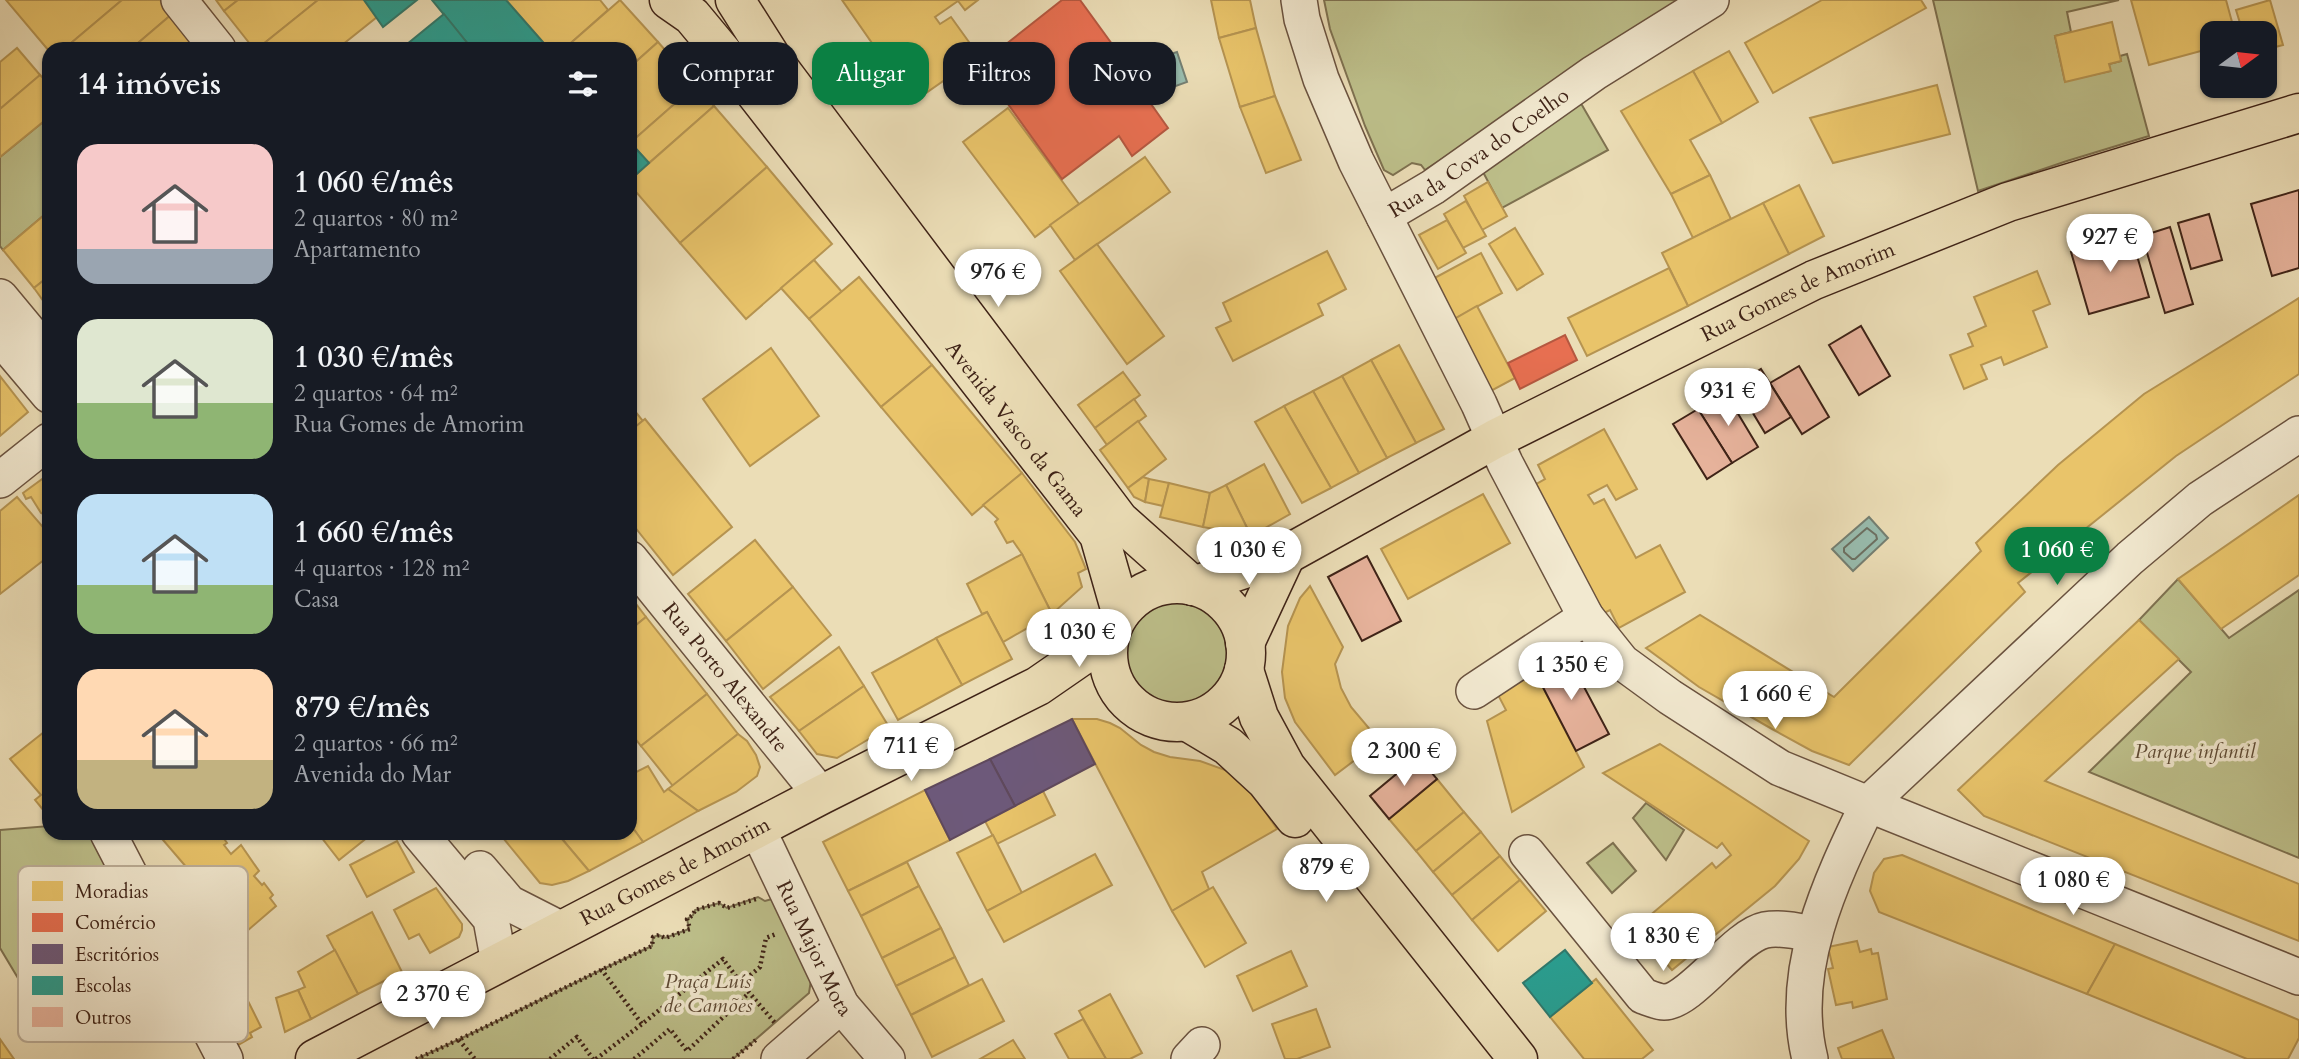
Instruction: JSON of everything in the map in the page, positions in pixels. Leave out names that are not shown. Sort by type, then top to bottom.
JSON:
[{"type":"main road","name":"Avenida Vasco da Gama","points":[[669,0],[692,16],[746,81],[1099,536],[1115,625]]},
{"type":"main road","name":"Avenida Vasco da Gama","points":[[735,0],[773,60],[1119,520],[1193,586]]},
{"type":"main road","name":"Rua Gomes de Amorim","points":[[1193,586],[1286,555],[1495,439],[1814,280],[2008,202],[2299,113]]},
{"type":"main road","points":[[1286,555],[1245,656],[1233,695],[1213,713],[1188,722],[1161,721],[1136,710],[1118,690],[1108,664],[1115,625],[1140,594],[1166,584],[1193,586],[1217,597],[1236,617],[1245,656],[1259,717],[1286,767],[1518,1059]]},
{"type":"main road","name":"Rua Gomes de Amorim","points":[[335,1055],[499,963],[821,795],[1038,686],[1115,625]]},
{"type":"main road","name":"Rua Gomes de Amorim","points":[[1038,686],[1118,690]]},
{"type":"main road","points":[[1188,722],[1228,746],[1266,781],[1487,1059]]},
{"type":"street","points":[[179,0],[212,42]]},
{"type":"street","points":[[1299,0],[1302,19],[1321,79],[1356,161],[1384,216]]},
{"type":"street","name":"Rua da Cova do Coelho","points":[[1711,0],[1594,73],[1433,187],[1384,216],[1495,439],[1504,463],[1586,617],[1622,662],[1670,697],[1780,768],[2299,977]]},
{"type":"street","points":[[0,297],[42,348]]},
{"type":"street","points":[[0,337],[42,387]]},
{"type":"street","points":[[1810,1059],[1804,1034],[1805,975],[1813,934],[1844,853],[1868,804],[2130,558],[2200,499],[2299,434]]},
{"type":"street","points":[[0,480],[42,447]]},
{"type":"street","name":"Rua Porto Alexandre","points":[[637,568],[821,795]]},
{"type":"street","points":[[1474,691],[1586,617]]},
{"type":"street","name":"Rua Major Mota","points":[[757,828],[841,1005],[887,1059]]},
{"type":"street","points":[[112,840],[125,866]]},
{"type":"street","points":[[425,840],[491,919],[499,963]]},
{"type":"street","points":[[456,840],[509,904],[562,930]]},
{"type":"street","points":[[1527,853],[1643,996],[1664,1002],[1679,998],[1747,939],[1763,930],[1792,930],[1813,934]]},
{"type":"street","points":[[779,1059],[841,1005]]},
{"type":"street","points":[[216,1042],[225,1059]]},
{"type":"path","points":[[416,1059],[652,946],[653,937],[659,935],[665,938],[690,929],[687,919],[694,915],[695,910],[719,903],[727,908],[758,897],[765,901]]},
{"type":"path","points":[[741,984],[760,967],[766,938],[786,929]]},
{"type":"path","points":[[550,1059],[577,1037],[594,1059],[723,959],[775,1023]]},
{"type":"path","points":[[601,969],[642,1024]]},
{"type":"path","points":[[634,1059],[670,1029],[687,1051],[749,993]]},
{"type":"path","points":[[733,1059],[784,1016]]},
{"type":"path","points":[[459,1040],[475,1059]]},
{"type":"green space","points":[[1324,0],[1685,0],[1425,170],[1421,165],[1412,163],[1393,175],[1384,170],[1365,126],[1330,29]]},
{"type":"green space","points":[[1933,0],[2119,0],[2067,12],[2071,32],[2055,36],[2065,81],[2110,71],[2109,64],[2121,61],[2120,56],[2127,54],[2149,136],[1978,191]]},
{"type":"green space","points":[[1579,100],[1608,150],[1502,208],[1483,172]]},
{"type":"green space","points":[[42,123],[42,217],[3,250],[0,246],[0,157]]},
{"type":"green space","name":"Parque infantil","points":[[2178,579],[2229,638],[2299,590],[2299,858],[2089,772],[2191,672],[2139,620]]},
{"type":"green space","points":[[1176,600],[1197,605],[1215,617],[1227,635],[1232,656],[1227,677],[1215,695],[1197,707],[1176,712],[1155,707],[1137,695],[1125,677],[1120,656],[1125,635],[1137,617],[1155,605]]},
{"type":"green space","points":[[1646,803],[1684,830],[1666,860],[1633,818]]},
{"type":"green space","points":[[42,827],[42,840],[93,840],[106,866],[18,866],[18,978],[0,948],[0,830]]},
{"type":"green space","points":[[1613,843],[1636,871],[1612,893],[1587,863]]},
{"type":"green space","name":"Praça Luís de Camões","points":[[758,897],[765,901],[772,899],[811,980],[809,993],[733,1059],[416,1059],[652,946],[653,937],[659,935],[665,938],[689,929],[687,919],[695,910],[719,903],[727,908]]},
{"type":"water","points":[[1176,52],[1187,82],[1176,86]]},
{"type":"water","points":[[1869,517],[1888,538],[1853,571],[1832,549]]},
{"type":"building: Moradias","points":[[6,0],[122,0],[72,42],[42,43]]},
{"type":"building: Moradias","points":[[122,0],[160,0],[172,14],[139,42],[72,42]]},
{"type":"building: Moradias","points":[[216,0],[238,0],[224,11]]},
{"type":"building: Moradias","points":[[238,0],[318,0],[266,42],[248,42],[224,11]]},
{"type":"building: Moradias","points":[[318,0],[364,0],[377,17],[346,42],[266,42]]},
{"type":"building: Moradias","points":[[506,0],[600,0],[608,10],[572,42],[543,42]]},
{"type":"building: Moradias","points":[[620,0],[658,42],[637,61],[637,42],[572,42]]},
{"type":"building: Moradias","points":[[842,0],[978,0],[965,10],[958,1],[935,17],[940,24],[951,17],[969,42],[943,42],[943,81],[929,91],[929,42],[871,42]]},
{"type":"building: Moradias","points":[[1211,0],[1250,0],[1256,28],[1219,38]]},
{"type":"building: Moradias","points":[[1822,0],[1921,0],[1926,8],[1773,93],[1745,43]]},
{"type":"building: Moradias","points":[[2131,0],[2226,0],[2232,21],[2200,21],[2200,51],[2149,65]]},
{"type":"building: Moradias","points":[[2270,0],[2276,21],[2239,21],[2236,10]]},
{"type":"building: Moradias","points":[[172,14],[195,42],[139,42]]},
{"type":"building: Moradias","points":[[2112,22],[2121,61],[2109,64],[2111,71],[2065,82],[2055,36]]},
{"type":"building: Moradias","points":[[2277,24],[2283,45],[2277,47]]},
{"type":"building: Moradias","points":[[1256,28],[1275,96],[1240,107],[1219,38]]},
{"type":"building: Moradias","points":[[658,42],[658,105],[673,105],[637,137],[637,61]]},
{"type":"building: Moradias","points":[[17,48],[40,75],[0,109],[0,62]]},
{"type":"building: Moradias","points":[[1729,51],[1758,102],[1722,123],[1693,71]]},
{"type":"building: Moradias","points":[[1693,71],[1722,123],[1690,140],[1710,175],[1671,194],[1621,111]]},
{"type":"building: Moradias","points":[[40,75],[42,77],[42,123],[0,157],[0,109]]},
{"type":"building: Moradias","points":[[1937,85],[1950,134],[1833,163],[1810,118]]},
{"type":"building: Moradias","points":[[1275,96],[1301,160],[1266,173],[1240,107]]},
{"type":"building: Moradias","points":[[673,105],[714,106],[649,163],[637,150],[637,137]]},
{"type":"building: Moradias","points":[[714,106],[767,167],[680,243],[637,193],[637,174]]},
{"type":"building: Moradias","points":[[1008,108],[1079,204],[1035,237],[963,142]]},
{"type":"building: Moradias","points":[[1145,157],[1170,192],[1075,260],[1050,225]]},
{"type":"building: Moradias","points":[[767,167],[832,244],[746,319],[680,243]]},
{"type":"building: Moradias","points":[[1710,175],[1731,219],[1693,238],[1671,194]]},
{"type":"building: Moradias","points":[[1488,182],[1507,216],[1482,230],[1464,196]]},
{"type":"building: Moradias","points":[[1799,185],[1824,236],[1789,254],[1763,203]]},
{"type":"building: Moradias","points":[[1466,201],[1486,236],[1463,248],[1444,214]]},
{"type":"building: Moradias","points":[[1763,203],[1789,254],[1688,306],[1662,253]]},
{"type":"building: Moradias","points":[[42,217],[42,282],[34,288],[3,250]]},
{"type":"building: Moradias","points":[[1447,220],[1466,253],[1438,269],[1419,235]]},
{"type":"building: Moradias","points":[[1515,228],[1543,274],[1517,290],[1489,244]]},
{"type":"building: Moradias","points":[[1097,244],[1164,336],[1127,364],[1060,271]]},
{"type":"building: Moradias","points":[[1327,251],[1346,289],[1318,304],[1323,315],[1233,361],[1216,328],[1231,321],[1223,303]]},
{"type":"building: Moradias","points":[[1481,253],[1502,293],[1451,321],[1429,281]]},
{"type":"building: Moradias","points":[[814,260],[842,292],[809,319],[781,288]]},
{"type":"building: Moradias","points":[[1669,268],[1688,306],[1587,356],[1568,318]]},
{"type":"building: Moradias","points":[[2037,271],[2050,304],[2033,311],[2047,347],[2004,365],[2001,357],[1981,365],[1987,379],[1964,389],[1950,355],[1973,346],[1968,334],[1986,326],[1974,297]]},
{"type":"building: Moradias","points":[[859,277],[932,365],[881,407],[809,319]]},
{"type":"building: Moradias","points":[[42,282],[42,299],[34,288]]},
{"type":"building: Moradias","points":[[2299,298],[2299,374],[2176,456],[2018,583],[2025,592],[1849,765],[1812,751],[1699,687],[1646,648],[1700,615],[1834,697],[1981,551],[1976,543],[2058,465],[2144,394]]},
{"type":"building: Moradias","points":[[1477,306],[1515,378],[1489,392],[1451,321]]},
{"type":"building: Moradias","points":[[1399,345],[1444,429],[1416,443],[1371,360]]},
{"type":"building: Moradias","points":[[771,348],[819,416],[750,466],[703,399]]},
{"type":"building: Moradias","points":[[1371,360],[1416,443],[1387,458],[1342,376]]},
{"type":"building: Moradias","points":[[932,365],[1022,473],[972,515],[881,407]]},
{"type":"building: Moradias","points":[[1123,372],[1140,395],[1095,428],[1078,405]]},
{"type":"building: Moradias","points":[[0,376],[28,412],[0,436]]},
{"type":"building: Moradias","points":[[1342,376],[1387,458],[1359,473],[1313,391]]},
{"type":"building: Moradias","points":[[1313,391],[1359,473],[1331,488],[1284,406]]},
{"type":"building: Moradias","points":[[1134,399],[1146,416],[1107,445],[1095,428]]},
{"type":"building: Moradias","points":[[1284,406],[1331,488],[1302,503],[1255,422]]},
{"type":"building: Moradias","points":[[637,414],[643,421],[637,426]]},
{"type":"building: Moradias","points":[[645,419],[732,527],[673,575],[637,530],[637,425]]},
{"type":"building: Moradias","points":[[1138,421],[1166,459],[1128,488],[1100,450]]},
{"type":"building: Moradias","points":[[1604,429],[1637,489],[1616,500],[1607,485],[1588,495],[1594,504],[1604,499],[1636,558],[1660,545],[1685,592],[1619,628],[1610,610],[1600,615],[1531,487],[1545,479],[1538,465]]},
{"type":"building: Moradias","points":[[1264,464],[1290,514],[1251,536],[1226,485]]},
{"type":"building: Moradias","points":[[1022,473],[1075,542],[1086,569],[1078,573],[1082,587],[1052,614],[1022,554],[1013,541],[1007,543],[995,522],[998,519],[983,505]]},
{"type":"building: Moradias","points":[[1143,477],[1149,479],[1145,502],[1134,497],[1128,488]]},
{"type":"building: Moradias","points":[[42,479],[42,513],[31,497],[26,499],[23,493]]},
{"type":"building: Moradias","points":[[1149,479],[1169,483],[1163,506],[1145,502]]},
{"type":"building: Moradias","points":[[1169,483],[1210,493],[1203,527],[1160,517]]},
{"type":"building: Moradias","points":[[1226,485],[1251,536],[1203,527],[1210,493]]},
{"type":"building: Moradias","points":[[1483,494],[1510,543],[1408,599],[1381,549]]},
{"type":"building: Moradias","points":[[2299,495],[2299,575],[2221,629],[2178,579]]},
{"type":"building: Moradias","points":[[17,497],[42,526],[42,561],[0,594],[0,511]]},
{"type":"building: Moradias","points":[[755,540],[793,587],[726,641],[688,594]]},
{"type":"building: Moradias","points":[[1022,554],[1052,614],[1003,642],[987,612],[982,614],[967,584]]},
{"type":"building: Moradias","points":[[1310,586],[1343,647],[1335,664],[1341,688],[1351,707],[1378,739],[1360,751],[1363,754],[1335,775],[1295,722],[1285,698],[1282,672],[1288,626],[1300,598]]},
{"type":"building: Moradias","points":[[793,587],[831,635],[763,689],[726,641]]},
{"type":"building: Moradias","points":[[637,605],[646,617],[637,624]]},
{"type":"building: Moradias","points":[[987,612],[1012,659],[962,685],[936,638]]},
{"type":"building: Moradias","points":[[646,617],[707,694],[641,746],[637,741],[637,624]]},
{"type":"building: Moradias","points":[[2139,620],[2179,659],[2045,781],[2299,884],[2299,941],[1984,816],[1958,790]]},
{"type":"building: Moradias","points":[[936,638],[962,685],[898,720],[872,673]]},
{"type":"building: Moradias","points":[[839,647],[864,686],[799,731],[770,697]]},
{"type":"building: Moradias","points":[[1534,670],[1584,767],[1512,812],[1487,721],[1506,710],[1496,691]]},
{"type":"building: Moradias","points":[[864,686],[889,727],[837,758],[817,754],[799,731]]},
{"type":"building: Moradias","points":[[707,694],[738,734],[673,786],[641,746]]},
{"type":"building: Moradias","points":[[1072,719],[1097,719],[1110,723],[1154,752],[1200,761],[1228,771],[1256,798],[1277,829],[1202,872],[1209,889],[1172,911]]},
{"type":"building: Moradias","points":[[42,734],[42,809],[35,800],[41,795],[10,759]]},
{"type":"building: Moradias","points":[[738,734],[747,741],[756,755],[760,767],[757,776],[736,792],[698,811],[668,789]]},
{"type":"building: Moradias","points":[[1660,744],[1809,841],[1799,859],[1775,886],[1672,970],[1635,928],[1712,863],[1716,868],[1731,855],[1722,843],[1717,848],[1603,773]]},
{"type":"building: Moradias","points":[[648,766],[664,792],[668,789],[698,811],[643,842],[637,834],[637,772]]},
{"type":"building: Moradias","points":[[1437,779],[1464,812],[1416,851],[1389,819]]},
{"type":"building: Moradias","points":[[925,790],[950,840],[848,891],[823,842]]},
{"type":"building: Moradias","points":[[1043,791],[1055,815],[997,844],[985,821]]},
{"type":"building: Moradias","points":[[1464,812],[1481,832],[1433,872],[1416,851]]},
{"type":"building: Moradias","points":[[1481,832],[1500,856],[1452,895],[1433,872]]},
{"type":"building: Moradias","points":[[637,834],[643,842],[589,871],[563,840],[637,840]]},
{"type":"building: Moradias","points":[[993,835],[1022,893],[987,911],[957,853]]},
{"type":"building: Moradias","points":[[163,840],[225,840],[227,843],[224,845],[231,854],[241,845],[259,871],[254,876],[262,885],[264,883],[273,895],[270,898],[276,906],[248,930],[248,866],[185,866]]},
{"type":"building: Moradias","points":[[323,840],[364,840],[339,860]]},
{"type":"building: Moradias","points":[[505,840],[563,840],[589,871],[552,885],[540,883]]},
{"type":"building: Moradias","points":[[397,841],[414,872],[367,897],[350,865]]},
{"type":"building: Moradias","points":[[1095,854],[1112,885],[1004,942],[987,911]]},
{"type":"building: Moradias","points":[[1902,855],[2115,944],[2087,994],[1879,912],[1870,891],[1874,873],[1884,859]]},
{"type":"building: Moradias","points":[[1500,856],[1520,880],[1472,920],[1452,895]]},
{"type":"building: Moradias","points":[[907,862],[919,886],[861,916],[848,891]]},
{"type":"building: Moradias","points":[[1520,880],[1546,911],[1498,951],[1472,920]]},
{"type":"building: Moradias","points":[[919,886],[941,928],[882,958],[861,916]]},
{"type":"building: Moradias","points":[[1213,887],[1246,943],[1205,967],[1172,911]]},
{"type":"building: Moradias","points":[[436,888],[462,924],[462,930],[459,937],[430,953],[419,934],[409,939],[394,910]]},
{"type":"building: Moradias","points":[[372,912],[402,972],[358,994],[327,936]]},
{"type":"building: Moradias","points":[[941,928],[955,957],[896,986],[882,958]]},
{"type":"building: Moradias","points":[[1857,941],[1860,952],[1871,949],[1872,954],[1878,953],[1887,999],[1853,1008],[1852,1002],[1836,1005],[1828,969],[1833,968],[1828,947]]},
{"type":"building: Moradias","points":[[2115,944],[2299,1020],[2299,1038],[2288,1059],[2247,1059],[2087,994]]},
{"type":"building: Moradias","points":[[335,950],[358,994],[311,1019],[298,990],[305,987],[298,972]]},
{"type":"building: Moradias","points":[[1291,951],[1307,986],[1253,1011],[1237,976]]},
{"type":"building: Moradias","points":[[955,957],[969,985],[911,1015],[896,986]]},
{"type":"building: Moradias","points":[[982,979],[1004,1021],[932,1057],[911,1015]]},
{"type":"building: Moradias","points":[[1596,979],[1653,1050],[1642,1059],[1584,1059],[1550,1017]]},
{"type":"building: Moradias","points":[[298,990],[311,1019],[285,1032],[276,998]]},
{"type":"building: Moradias","points":[[1110,994],[1142,1053],[1130,1059],[1106,1059],[1079,1011]]},
{"type":"building: Moradias","points":[[248,1001],[261,1027],[250,1033],[252,1037],[248,1039]]},
{"type":"building: Moradias","points":[[1316,1009],[1330,1047],[1297,1059],[1285,1059],[1272,1024]]},
{"type":"building: Moradias","points":[[1083,1019],[1106,1059],[1069,1059],[1055,1034]]},
{"type":"building: Moradias","points":[[1882,1030],[1894,1059],[1842,1059],[1838,1048]]},
{"type":"building: Moradias","points":[[0,1039],[14,1059],[0,1059]]},
{"type":"building: Moradias","points":[[1013,1040],[1025,1059],[980,1059]]},
{"type":"building: Moradias","points":[[228,1042],[243,1042],[233,1048]]},
{"type":"building: Comércio","points":[[1062,0],[1080,0],[1111,42],[1069,42],[1069,105],[1152,105],[1168,128],[1132,156],[1119,136],[1062,179],[1009,105],[1055,105],[1055,42],[1009,42]]},
{"type":"building: Comércio","points":[[1565,335],[1577,360],[1520,389],[1508,363]]},
{"type":"building: Escritórios","points":[[1072,719],[1095,764],[1015,806],[990,759]]},
{"type":"building: Escritórios","points":[[990,759],[1015,806],[950,840],[925,790]]},
{"type":"building: Escolas","points":[[364,0],[417,0],[383,27]]},
{"type":"building: Escolas","points":[[432,0],[506,0],[543,42],[466,42]]},
{"type":"building: Escolas","points":[[444,14],[466,42],[410,42]]},
{"type":"building: Escolas","points":[[637,150],[649,163],[637,174]]},
{"type":"building: Escolas","points":[[1565,950],[1592,983],[1550,1017],[1523,983]]},
{"type":"building: Outros","points":[[2299,190],[2299,268],[2272,276],[2251,204]]},
{"type":"building: Outros","points":[[2209,214],[2222,260],[2191,269],[2178,223]]},
{"type":"building: Outros","points":[[2170,227],[2193,304],[2165,313],[2142,236]]},
{"type":"building: Outros","points":[[2131,235],[2149,297],[2089,314],[2071,252]]},
{"type":"building: Outros","points":[[1861,326],[1890,376],[1859,395],[1829,345]]},
{"type":"building: Outros","points":[[1799,366],[1829,417],[1802,434],[1770,383]]},
{"type":"building: Outros","points":[[1761,369],[1791,417],[1765,433],[1736,385]]},
{"type":"building: Outros","points":[[1725,392],[1758,447],[1732,463],[1698,409]]},
{"type":"building: Outros","points":[[1698,409],[1732,463],[1707,479],[1673,424]]},
{"type":"building: Outros","points":[[1367,556],[1401,621],[1362,641],[1328,577]]},
{"type":"building: Outros","points":[[1566,653],[1609,734],[1576,751],[1534,670]]},
{"type":"building: Outros","points":[[1418,756],[1437,779],[1389,819],[1370,796]]}]
